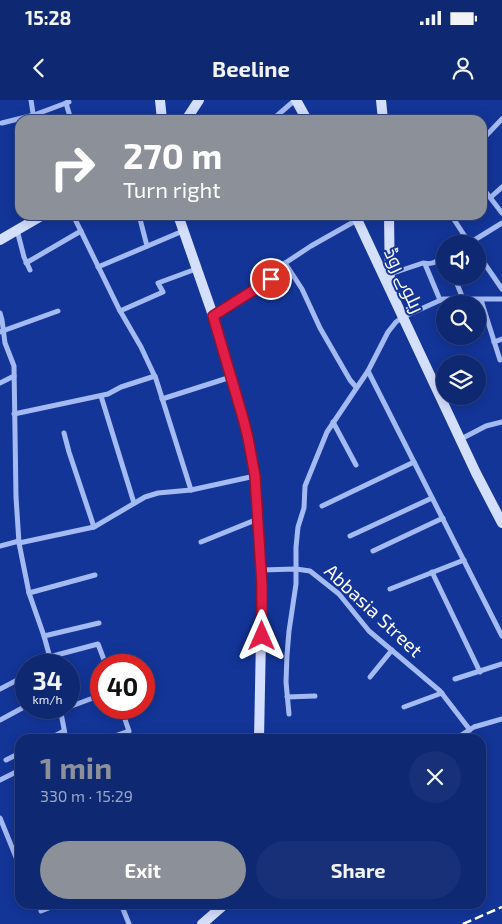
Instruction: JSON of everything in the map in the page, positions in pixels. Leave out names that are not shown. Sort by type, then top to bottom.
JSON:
[{"type":"street","points":[[30,100],[34,115]]},
{"type":"street","points":[[160,100],[162,115]]},
{"type":"street","points":[[189,115],[199,100]]},
{"type":"street","points":[[278,115],[296,100],[304,115]]},
{"type":"street","points":[[381,100],[382,115]]},
{"type":"street","points":[[38,115],[67,102],[71,115]]},
{"type":"street","points":[[487,135],[502,119]]},
{"type":"street","points":[[2,123],[15,121]]},
{"type":"street","points":[[491,197],[502,187]]},
{"type":"street","points":[[487,193],[502,213]]},
{"type":"street","points":[[0,240],[34,220]]},
{"type":"street","points":[[76,220],[98,268],[155,376],[191,490]]},
{"type":"street","points":[[140,220],[148,246]]},
{"type":"street","points":[[180,220],[213,316],[231,376],[248,438],[255,476],[262,586],[259,734]]},
{"type":"street","points":[[213,316],[271,279],[270,273],[353,220]]},
{"type":"street","name":"ریلوے روڈ","points":[[357,220],[476,473],[502,522]]},
{"type":"street","points":[[390,220],[390,292]]},
{"type":"street","points":[[454,220],[464,235]]},
{"type":"street","points":[[482,235],[502,223]]},
{"type":"street","points":[[17,230],[24,257],[30,270]]},
{"type":"street","points":[[26,263],[82,231]]},
{"type":"street","points":[[98,268],[183,231]]},
{"type":"street","points":[[390,274],[413,266],[436,261]]},
{"type":"street","points":[[285,263],[302,289],[320,328],[356,387]]},
{"type":"street","points":[[425,264],[438,295]]},
{"type":"street","points":[[486,266],[502,289]]},
{"type":"street","points":[[120,311],[162,292],[158,283],[196,269]]},
{"type":"street","points":[[486,300],[502,299]]},
{"type":"street","points":[[289,714],[286,682],[287,655],[296,584],[298,526],[304,508],[305,486],[327,432],[368,371],[388,332],[396,322],[436,302]]},
{"type":"street","points":[[2,332],[58,311]]},
{"type":"street","points":[[0,313],[2,332],[14,366],[16,497],[19,542],[29,592],[48,654]]},
{"type":"street","points":[[486,316],[500,360]]},
{"type":"street","points":[[494,342],[502,339]]},
{"type":"street","points":[[368,371],[502,636]]},
{"type":"street","points":[[0,383],[14,376]]},
{"type":"street","points":[[14,414],[101,396],[155,376]]},
{"type":"street","points":[[162,399],[231,376]]},
{"type":"street","points":[[101,396],[134,503]]},
{"type":"street","points":[[334,422],[356,465]]},
{"type":"street","points":[[461,438],[486,426],[502,422]]},
{"type":"street","points":[[64,433],[94,527]]},
{"type":"street","points":[[322,506],[414,462]]},
{"type":"street","points":[[0,546],[94,527],[145,497],[158,493],[191,490],[255,476]]},
{"type":"street","points":[[350,536],[432,498]]},
{"type":"street","points":[[373,551],[443,518]]},
{"type":"street","points":[[201,542],[258,519]]},
{"type":"street","points":[[390,589],[464,560]]},
{"type":"street","name":"Abbasia Street","points":[[261,570],[296,569],[310,572],[339,594],[369,631],[442,693],[470,730]]},
{"type":"street","points":[[432,572],[480,672]]},
{"type":"street","points":[[29,592],[95,575]]},
{"type":"street","points":[[44,636],[99,623]]},
{"type":"street","points":[[60,654],[98,644],[102,654]]},
{"type":"street","points":[[370,677],[392,650]]},
{"type":"street","points":[[455,680],[502,664]]},
{"type":"street","points":[[0,690],[15,682]]},
{"type":"street","points":[[404,707],[442,693]]},
{"type":"street","points":[[288,697],[315,696]]},
{"type":"street","points":[[0,720],[15,712]]},
{"type":"street","points":[[64,719],[65,734]]},
{"type":"street","points":[[122,734],[129,732],[125,719]]},
{"type":"street","points":[[463,734],[474,727],[502,720]]},
{"type":"street","points":[[58,734],[64,731]]},
{"type":"street","points":[[6,760],[15,756]]},
{"type":"street","points":[[0,780],[15,772]]},
{"type":"street","points":[[0,818],[15,855]]},
{"type":"street","points":[[42,911],[47,909]]},
{"type":"street","points":[[123,909],[129,924]]},
{"type":"street","points":[[202,924],[219,909]]},
{"type":"railway","points":[[463,924],[502,907]]},
{"type":"route","points":[[262,636],[262,586],[255,476],[243,418],[213,316],[271,279]]}]
